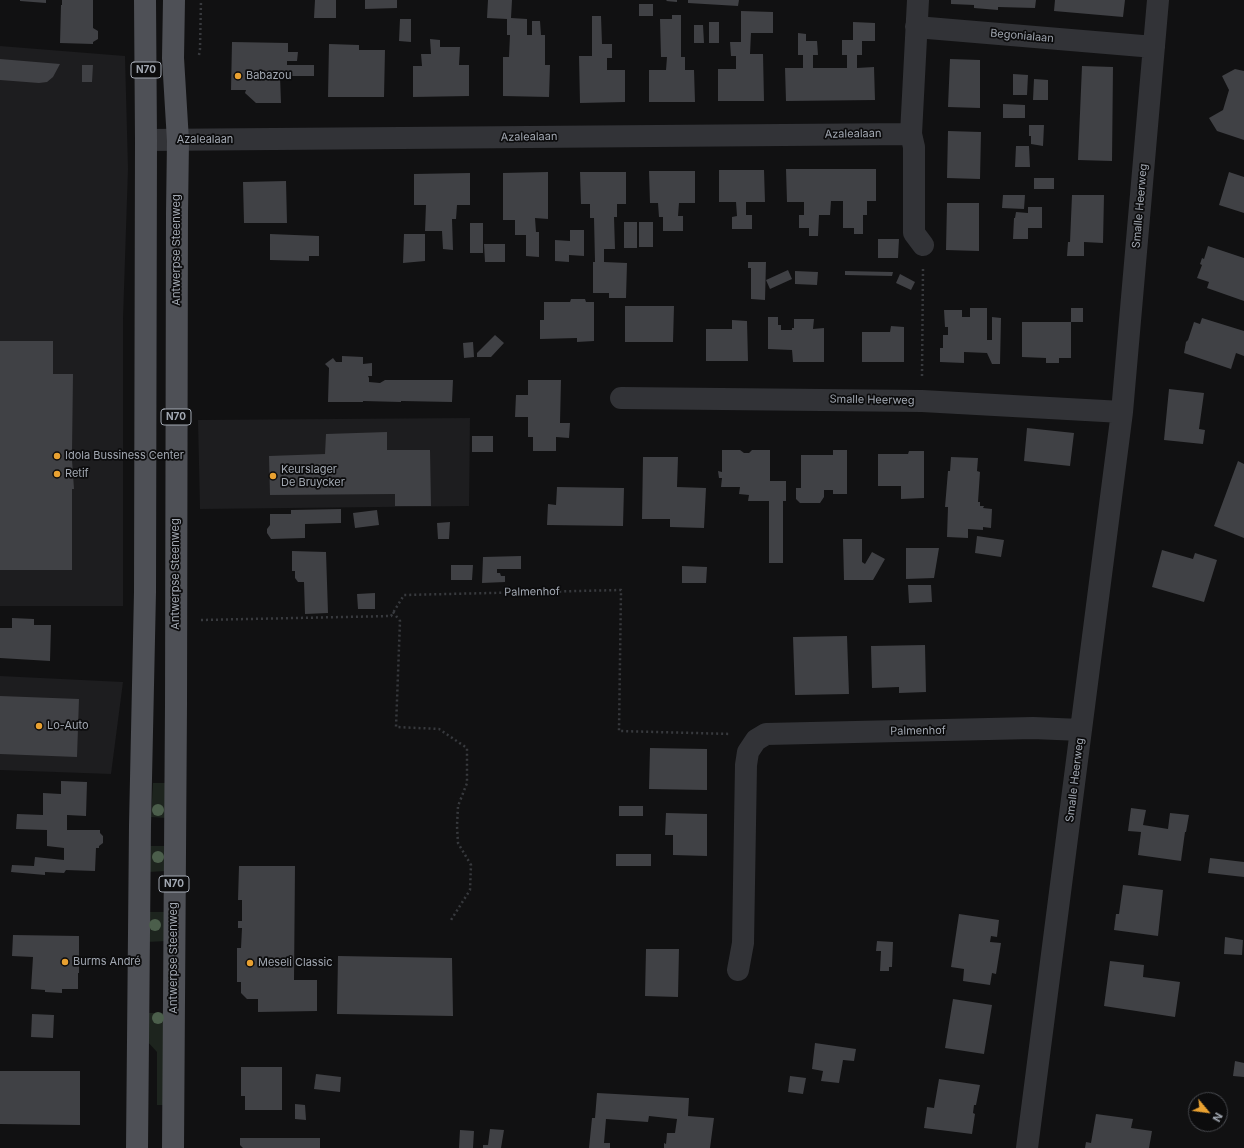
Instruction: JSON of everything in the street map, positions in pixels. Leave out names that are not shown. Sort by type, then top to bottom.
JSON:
[{"type":"main road","name":"N70","points":[[137,1148],[140,818],[145,592],[145,0]]},
{"type":"main road","name":"Antwerpse Steenweg","points":[[173,1148],[178,141],[173,58],[174,0]]},
{"type":"street","points":[[918,0],[911,134],[914,147],[914,232],[923,245]]},
{"type":"street","name":"Smalle Heerweg","points":[[1027,1148],[1122,412],[1158,0]]},
{"type":"street","name":"Begonialaan","points":[[916,27],[1154,47]]},
{"type":"street","name":"Azalealaan","points":[[146,140],[178,141],[911,134]]},
{"type":"street","name":"Smalle Heerweg","points":[[621,398],[922,401],[1122,412]]},
{"type":"street","name":"Palmenhof","points":[[756,740],[766,734],[1034,728],[1082,730]]},
{"type":"street","points":[[738,970],[743,943],[746,765],[748,752],[756,740]]},
{"type":"path","points":[[922,401],[923,245]]},
{"type":"path","name":"Palmenhof","points":[[393,612],[404,595],[621,590],[618,731],[728,733],[756,740]]},
{"type":"path","points":[[176,620],[391,616],[393,612],[400,621],[396,727],[439,729],[467,748],[467,783],[458,806],[457,826],[458,843],[471,865],[470,890],[451,920]]},
{"type":"shaded area","points":[[0,46],[125,56],[128,169],[123,319],[123,606],[0,606]]},
{"type":"shaded area","points":[[470,418],[469,506],[200,509],[198,420]]},
{"type":"shaded area","points":[[0,676],[123,682],[111,774],[0,770]]},
{"type":"shaded area","points":[[153,783],[165,783],[166,818],[151,817]]},
{"type":"shaded area","points":[[150,846],[166,846],[166,871],[148,872]]},
{"type":"shaded area","points":[[148,912],[166,912],[167,941],[146,942]]},
{"type":"shaded area","points":[[144,1013],[167,1013],[167,1105],[157,1105],[157,1052],[145,1039]]},
{"type":"building","points":[[46,0],[46,3],[20,1]]},
{"type":"building","points":[[62,0],[93,0],[93,28],[98,31],[98,39],[93,42],[93,44],[60,43]]},
{"type":"building","points":[[315,0],[336,0],[336,18],[314,18]]},
{"type":"building","points":[[365,0],[397,0],[397,8],[365,9]]},
{"type":"building","points":[[488,0],[512,0],[511,18],[527,19],[527,35],[532,35],[532,21],[540,21],[541,35],[545,35],[545,65],[550,65],[549,97],[503,96],[503,57],[509,57],[510,35],[507,35],[507,19],[487,18]]},
{"type":"building","points":[[677,0],[677,2],[666,1]]},
{"type":"building","points":[[688,0],[739,0],[738,6],[688,3]]},
{"type":"building","points":[[951,0],[1036,0],[1035,8],[998,7],[998,10],[974,8],[974,5],[951,4]]},
{"type":"building","points":[[1055,0],[1125,0],[1123,17],[1054,11]]},
{"type":"building","points":[[639,4],[653,4],[653,16],[639,16]]},
{"type":"building","points":[[741,11],[773,12],[773,33],[751,33],[750,54],[763,54],[764,101],[718,101],[718,69],[736,69],[736,56],[731,56],[730,42],[741,42]]},
{"type":"building","points":[[672,15],[681,15],[681,57],[685,57],[685,70],[694,70],[695,102],[649,102],[649,70],[666,70],[667,57],[661,57],[660,19],[672,19]]},
{"type":"building","points":[[592,16],[601,16],[602,44],[612,44],[612,58],[607,58],[607,70],[625,70],[625,102],[580,103],[579,56],[592,56]]},
{"type":"building","points":[[400,19],[411,19],[411,42],[399,41]]},
{"type":"building","points":[[709,22],[719,22],[719,43],[709,43]]},
{"type":"building","points":[[853,22],[875,23],[875,41],[862,41],[862,55],[857,55],[857,68],[874,67],[875,100],[786,101],[785,68],[803,68],[803,55],[798,55],[798,33],[806,34],[806,41],[817,41],[818,55],[813,55],[813,68],[847,68],[847,55],[842,55],[842,40],[853,40]]},
{"type":"building","points":[[694,25],[703,25],[704,43],[694,43]]},
{"type":"building","points":[[430,39],[440,40],[440,47],[460,47],[459,65],[469,65],[469,96],[413,97],[413,66],[422,66],[421,54],[431,54]]},
{"type":"building","points":[[232,42],[288,43],[288,52],[298,52],[297,61],[287,61],[287,65],[314,65],[314,76],[280,76],[281,103],[256,103],[245,93],[246,90],[231,90]]},
{"type":"building","points":[[329,44],[359,45],[359,50],[385,50],[384,97],[328,97]]},
{"type":"building","points":[[0,59],[60,64],[53,77],[47,82],[39,83],[0,80]]},
{"type":"building","points":[[950,59],[980,60],[980,108],[948,107]]},
{"type":"building","points":[[82,65],[93,65],[92,82],[82,82]]},
{"type":"building","points":[[1082,66],[1113,67],[1112,161],[1078,160]]},
{"type":"building","points":[[1235,69],[1244,71],[1244,140],[1217,131],[1209,118],[1223,110],[1229,90],[1222,76]]},
{"type":"building","points":[[1013,74],[1028,75],[1027,95],[1013,95]]},
{"type":"building","points":[[1034,79],[1048,80],[1048,100],[1033,100]]},
{"type":"building","points":[[1003,104],[1025,105],[1025,118],[1003,118]]},
{"type":"building","points":[[1029,125],[1044,125],[1043,146],[1031,144]]},
{"type":"building","points":[[948,131],[981,132],[980,179],[947,178]]},
{"type":"building","points":[[1016,146],[1029,146],[1030,167],[1015,167]]},
{"type":"building","points":[[786,169],[876,169],[876,201],[867,201],[867,215],[863,215],[863,234],[854,234],[854,228],[843,228],[843,201],[831,201],[830,215],[819,215],[818,236],[809,236],[809,228],[799,228],[799,215],[804,215],[804,202],[787,202]]},
{"type":"building","points":[[719,170],[764,170],[765,202],[746,202],[746,215],[752,215],[752,229],[732,229],[732,217],[737,216],[736,202],[719,202]]},
{"type":"building","points":[[649,171],[695,171],[695,203],[679,203],[678,216],[683,216],[683,231],[663,231],[663,217],[659,217],[658,203],[650,203]]},
{"type":"building","points":[[548,172],[548,219],[535,218],[536,232],[539,232],[539,257],[526,256],[526,235],[515,235],[515,220],[503,220],[503,173]]},
{"type":"building","points":[[580,172],[626,172],[626,204],[617,204],[617,217],[614,217],[615,249],[604,249],[604,262],[627,263],[626,298],[609,298],[609,293],[593,293],[593,262],[595,262],[594,218],[590,218],[590,204],[581,204]]},
{"type":"building","points":[[1229,172],[1244,177],[1244,213],[1219,205]]},
{"type":"building","points":[[470,173],[470,205],[457,205],[456,219],[452,219],[453,250],[443,249],[442,231],[425,231],[426,205],[414,205],[414,174]]},
{"type":"building","points":[[1034,178],[1054,178],[1054,189],[1034,189]]},
{"type":"building","points":[[286,181],[287,223],[244,223],[243,182]]},
{"type":"building","points":[[1003,195],[1025,195],[1024,209],[1002,208]]},
{"type":"building","points":[[1072,195],[1104,195],[1103,243],[1084,242],[1084,256],[1067,256],[1068,242],[1070,242]]},
{"type":"building","points":[[947,203],[979,203],[979,251],[946,250]]},
{"type":"building","points":[[1028,207],[1042,207],[1042,228],[1028,228],[1028,239],[1013,239],[1014,218],[1016,212],[1028,213]]},
{"type":"building","points":[[624,222],[637,222],[637,248],[624,248]]},
{"type":"building","points":[[639,222],[653,222],[653,247],[639,247]]},
{"type":"building","points":[[470,223],[483,223],[483,253],[470,253]]},
{"type":"building","points":[[570,230],[584,230],[584,256],[569,255],[569,262],[555,261],[555,240],[570,241]]},
{"type":"building","points":[[270,234],[319,236],[319,256],[309,256],[309,261],[270,260]]},
{"type":"building","points":[[404,234],[425,234],[425,261],[403,263]]},
{"type":"building","points":[[878,239],[899,239],[898,258],[878,258]]},
{"type":"building","points":[[484,244],[505,244],[505,262],[485,262]]},
{"type":"building","points":[[1208,246],[1244,258],[1244,301],[1207,288],[1209,282],[1197,278],[1202,265],[1200,264],[1202,258],[1204,259]]},
{"type":"building","points":[[748,262],[766,262],[765,300],[751,299],[751,268],[748,268]]},
{"type":"building","points":[[788,270],[792,279],[770,289],[766,280]]},
{"type":"building","points":[[795,271],[818,272],[817,285],[795,284]]},
{"type":"building","points":[[845,271],[893,272],[892,276],[845,275]]},
{"type":"building","points":[[900,274],[915,282],[911,290],[896,283]]},
{"type":"building","points":[[571,299],[585,299],[586,302],[594,302],[594,341],[577,342],[577,338],[540,339],[540,320],[544,320],[544,302],[570,302]]},
{"type":"building","points":[[625,306],[674,306],[673,342],[625,342]]},
{"type":"building","points":[[970,308],[987,308],[987,340],[992,340],[992,317],[1001,318],[1000,364],[992,364],[987,353],[964,352],[964,363],[940,362],[940,348],[943,348],[943,335],[948,335],[948,327],[945,327],[944,310],[962,310],[962,317],[970,317]]},
{"type":"building","points":[[1071,308],[1083,308],[1083,322],[1071,322]]},
{"type":"building","points":[[768,317],[778,317],[778,325],[781,325],[781,330],[792,330],[792,328],[794,328],[794,319],[814,319],[813,329],[824,328],[824,362],[793,362],[792,350],[768,349]]},
{"type":"building","points":[[1202,318],[1244,331],[1244,356],[1236,353],[1231,369],[1184,353],[1186,342],[1194,322],[1200,324]]},
{"type":"building","points":[[732,320],[747,321],[748,361],[706,361],[706,329],[732,329]]},
{"type":"building","points":[[1022,322],[1071,322],[1071,358],[1059,358],[1059,363],[1046,363],[1046,358],[1022,357]]},
{"type":"building","points":[[891,326],[904,327],[904,362],[862,362],[862,332],[890,332]]},
{"type":"building","points":[[495,335],[504,343],[491,357],[477,357],[477,353]]},
{"type":"building","points":[[0,341],[53,341],[53,374],[73,374],[72,452],[74,452],[74,460],[72,460],[74,489],[72,489],[72,570],[0,570]]},
{"type":"building","points":[[473,342],[474,357],[464,358],[463,343]]},
{"type":"building","points":[[342,356],[363,357],[363,364],[372,363],[372,376],[368,376],[369,382],[380,383],[385,380],[453,380],[452,402],[328,402],[329,368],[325,364],[333,358],[336,362],[342,362]]},
{"type":"building","points":[[528,380],[561,380],[560,423],[570,423],[569,438],[556,437],[556,451],[533,451],[533,437],[528,437],[528,417],[515,417],[516,395],[528,395]]},
{"type":"building","points":[[1169,389],[1204,393],[1199,429],[1205,430],[1203,444],[1164,440]]},
{"type":"building","points":[[1027,428],[1074,433],[1070,466],[1024,461]]},
{"type":"building","points":[[387,432],[387,450],[430,450],[431,506],[395,506],[395,494],[270,495],[269,456],[325,454],[326,434]]},
{"type":"building","points":[[472,436],[493,436],[493,452],[472,452]]},
{"type":"building","points":[[722,450],[740,450],[744,453],[749,453],[752,450],[770,450],[770,481],[786,481],[786,501],[783,501],[783,563],[769,563],[769,501],[748,501],[749,495],[739,494],[740,487],[721,487],[722,478],[719,478],[718,471],[722,472]]},
{"type":"building","points":[[833,450],[847,450],[847,494],[833,494],[833,490],[824,490],[824,497],[820,503],[800,503],[796,499],[796,488],[801,488],[801,455],[833,455]]},
{"type":"building","points":[[909,451],[924,451],[924,498],[901,499],[901,486],[878,486],[878,454],[908,454]]},
{"type":"building","points":[[643,457],[678,457],[677,487],[706,488],[704,528],[670,527],[670,519],[642,519]]},
{"type":"building","points":[[951,457],[978,458],[977,471],[980,472],[978,502],[980,502],[980,506],[984,506],[983,508],[992,509],[991,528],[983,527],[983,530],[968,529],[968,538],[947,537],[948,507],[945,507],[948,471],[950,471]]},
{"type":"building","points":[[1238,461],[1244,464],[1244,538],[1214,526]]},
{"type":"building","points":[[557,487],[624,488],[623,526],[547,525],[548,504],[556,505]]},
{"type":"building","points":[[341,509],[341,523],[305,524],[305,538],[271,539],[267,533],[267,529],[270,525],[270,514],[291,514],[291,510]]},
{"type":"building","points":[[377,510],[379,525],[355,528],[353,513]]},
{"type":"building","points":[[450,522],[449,539],[438,539],[437,523]]},
{"type":"building","points":[[977,536],[1004,540],[1001,557],[975,553]]},
{"type":"building","points":[[843,539],[862,539],[862,562],[865,564],[872,552],[885,559],[873,580],[844,580]]},
{"type":"building","points":[[906,548],[939,548],[934,578],[906,579]]},
{"type":"building","points":[[1162,550],[1193,559],[1195,553],[1217,560],[1204,602],[1152,587]]},
{"type":"building","points":[[292,551],[326,552],[328,613],[305,614],[304,582],[298,582],[295,578],[295,571],[292,571]]},
{"type":"building","points":[[521,556],[521,569],[497,569],[497,573],[500,573],[501,576],[505,576],[505,582],[482,583],[483,557]]},
{"type":"building","points":[[451,565],[473,565],[472,580],[451,580]]},
{"type":"building","points":[[682,566],[707,567],[706,583],[682,583]]},
{"type":"building","points":[[908,585],[931,585],[932,602],[909,603]]},
{"type":"building","points":[[375,593],[375,609],[358,609],[357,594]]},
{"type":"building","points":[[12,618],[34,619],[34,625],[51,625],[50,661],[0,658],[0,628],[12,628]]},
{"type":"building","points":[[847,636],[849,694],[795,695],[793,637]]},
{"type":"building","points":[[925,645],[926,692],[899,693],[899,687],[872,688],[871,646]]},
{"type":"building","name":"Lo-Auto","points":[[0,696],[79,699],[77,757],[0,754]]},
{"type":"building","points":[[650,748],[707,749],[707,790],[649,789]]},
{"type":"building","points":[[61,781],[87,782],[86,816],[67,815],[67,830],[100,830],[100,833],[103,836],[103,843],[99,846],[99,848],[96,848],[95,871],[66,870],[64,873],[45,872],[45,875],[11,872],[12,865],[34,866],[35,857],[64,860],[64,848],[47,846],[47,830],[16,829],[17,814],[43,815],[43,793],[61,794]]},
{"type":"building","points":[[619,806],[643,806],[643,816],[619,816]]},
{"type":"building","points":[[1131,808],[1146,810],[1143,825],[1168,829],[1170,813],[1189,815],[1181,861],[1138,855],[1141,832],[1128,831]]},
{"type":"building","points":[[666,813],[707,814],[707,856],[673,855],[673,835],[665,835]]},
{"type":"building","points":[[616,854],[651,854],[651,866],[616,866]]},
{"type":"building","points":[[1210,858],[1244,862],[1244,877],[1208,873]]},
{"type":"building","points":[[239,866],[295,866],[294,980],[317,980],[317,1011],[258,1012],[258,999],[247,999],[241,993],[241,982],[237,982],[237,948],[241,948],[242,928],[238,928],[238,921],[242,921],[242,900],[238,900]]},
{"type":"building","points":[[1123,885],[1163,890],[1158,936],[1114,930],[1116,914],[1119,914]]},
{"type":"building","points":[[959,914],[999,920],[997,937],[991,936],[990,942],[1001,943],[996,974],[992,973],[990,985],[963,981],[964,969],[951,967]]},
{"type":"building","points":[[13,935],[79,936],[78,989],[62,989],[62,993],[31,989],[33,957],[12,956]]},
{"type":"building","points":[[1225,937],[1243,940],[1242,955],[1224,954]]},
{"type":"building","points":[[877,941],[893,942],[892,967],[889,967],[889,971],[880,971],[881,951],[876,951]]},
{"type":"building","points":[[646,949],[679,949],[678,997],[645,996]]},
{"type":"building","points":[[338,956],[452,958],[453,1016],[337,1014]]},
{"type":"building","points":[[1110,961],[1144,965],[1143,977],[1180,982],[1175,1017],[1104,1006]]},
{"type":"building","points":[[953,999],[992,1005],[984,1054],[945,1048]]},
{"type":"building","points":[[32,1014],[54,1015],[53,1038],[31,1037]]},
{"type":"building","points":[[815,1043],[856,1049],[854,1061],[843,1060],[839,1083],[821,1081],[823,1071],[812,1069]]},
{"type":"building","points":[[1235,1061],[1244,1063],[1244,1077],[1233,1076]]},
{"type":"building","points":[[241,1067],[282,1067],[282,1110],[245,1110],[245,1096],[241,1096]]},
{"type":"building","points":[[0,1071],[80,1071],[80,1125],[0,1124]]},
{"type":"building","points":[[316,1074],[341,1077],[340,1092],[314,1089]]},
{"type":"building","points":[[790,1076],[806,1078],[803,1094],[788,1092]]},
{"type":"building","points":[[939,1079],[980,1085],[976,1105],[974,1105],[973,1113],[975,1114],[972,1134],[924,1128],[927,1107],[934,1108]]},
{"type":"building","points":[[597,1093],[689,1098],[688,1116],[714,1118],[710,1148],[664,1148],[667,1133],[675,1133],[677,1119],[649,1116],[648,1122],[606,1119],[604,1143],[610,1143],[610,1148],[589,1148],[592,1118],[595,1118]]},
{"type":"building","points":[[295,1104],[305,1105],[306,1120],[295,1119]]},
{"type":"building","points":[[1096,1114],[1133,1119],[1131,1128],[1152,1131],[1149,1148],[1085,1148],[1086,1142],[1091,1143]]},
{"type":"building","points":[[490,1129],[504,1130],[501,1148],[483,1148],[483,1145],[488,1145]]},
{"type":"building","points":[[460,1130],[474,1131],[473,1148],[459,1148]]},
{"type":"building","points":[[240,1138],[320,1138],[320,1148],[243,1148],[240,1145]]},
{"type":"place","name":"Babazou","points":[[238,76]]},
{"type":"place","name":"Idola Bussiness Center","points":[[57,456]]},
{"type":"place","name":"Retif","points":[[57,474]]},
{"type":"place","name":"Keurslager De Bruycker","points":[[273,476]]},
{"type":"place","name":"Lo-Auto","points":[[39,726]]},
{"type":"place","name":"Burms André","points":[[65,962]]},
{"type":"place","name":"Meseli Classic","points":[[250,963]]}]
